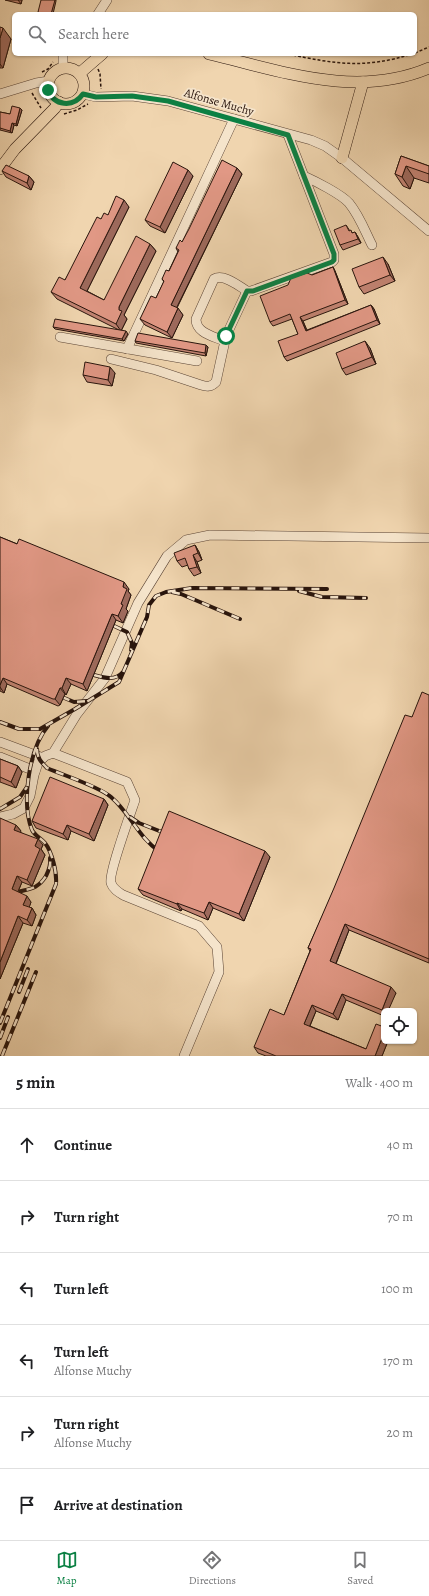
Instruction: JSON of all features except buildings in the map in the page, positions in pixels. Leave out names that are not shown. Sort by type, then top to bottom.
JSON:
[{"type":"main road","points":[[80,73],[99,56]]},
{"type":"main road","points":[[218,56],[318,79],[348,83],[395,78],[429,68]]},
{"type":"main road","points":[[63,67],[72,68],[80,73],[83,77],[85,86],[83,94],[76,101],[63,104],[50,94],[48,81],[56,71],[63,67]]},
{"type":"main road","points":[[342,158],[363,82]]},
{"type":"main road","points":[[0,169],[15,149],[59,102]]},
{"type":"street","points":[[99,12],[107,0]]},
{"type":"street","points":[[63,56],[63,67]]},
{"type":"street","points":[[0,94],[48,81]]},
{"type":"street","name":"Alfonse Muchy","points":[[83,94],[102,97],[132,96],[168,101],[288,135],[311,140],[325,146],[342,158],[429,231]]},
{"type":"street","points":[[127,349],[234,120]]},
{"type":"street","points":[[224,341],[200,331],[196,323],[196,319],[214,279],[217,277],[223,277],[247,291],[253,291],[334,260],[334,254],[288,135]]},
{"type":"street","points":[[304,176],[314,180],[348,202],[358,216],[372,244]]},
{"type":"street","points":[[111,359],[156,370],[208,387],[213,386],[216,382],[224,341],[247,291]]},
{"type":"street","points":[[60,337],[197,361]]},
{"type":"street","points":[[0,817],[13,814],[24,808],[30,796],[38,763],[42,758],[53,753],[77,714],[105,678],[138,603],[167,556],[186,540],[210,535],[429,538]]},
{"type":"street","points":[[0,742],[42,758]]},
{"type":"street","points":[[53,753],[127,782],[135,800],[117,854],[110,881],[113,889],[123,895],[199,926],[217,947],[219,972],[184,1056]]},
{"type":"street","points":[[0,757],[35,771]]},
{"type":"path","points":[[417,52],[429,47]]},
{"type":"path","points":[[60,117],[65,112],[77,110],[87,104],[102,103],[99,71],[86,56]]},
{"type":"path","points":[[298,56],[328,62],[356,64],[385,61],[404,56]]},
{"type":"path","points":[[30,85],[36,102],[48,115]]},
{"type":"railway","points":[[0,722],[19,729],[40,729],[119,682],[147,617],[149,605],[156,596],[166,592],[192,588],[327,589]]},
{"type":"railway","points":[[299,591],[322,597],[366,598]]},
{"type":"railway","points":[[172,592],[181,594],[240,619]]},
{"type":"railway","points":[[114,626],[127,632],[132,643],[131,650]]},
{"type":"railway","points":[[94,675],[113,678],[117,677],[123,672]]},
{"type":"railway","points":[[62,697],[74,702],[87,701]]},
{"type":"railway","points":[[0,1023],[56,884],[54,862],[48,847],[32,830],[27,805],[27,791],[32,761],[41,736],[48,726]]},
{"type":"railway","points":[[37,749],[40,760],[47,768],[90,785],[111,797],[124,810],[152,846],[160,852]]},
{"type":"railway","points":[[0,809],[20,797],[27,787]]},
{"type":"railway","points":[[130,817],[139,823],[167,834]]},
{"type":"railway","points":[[11,894],[30,889],[38,885],[48,872],[50,858]]},
{"type":"railway","points":[[19,992],[28,969]]},
{"type":"railway","points":[[2,1056],[36,972]]},
{"type":"railway","points":[[0,1038],[8,1017]]},
{"type":"route","points":[[48,90],[55,100],[63,104],[76,101],[83,94],[96,97],[132,96],[168,101],[288,135],[335,257],[332,262],[253,291],[247,291],[226,336]]}]
